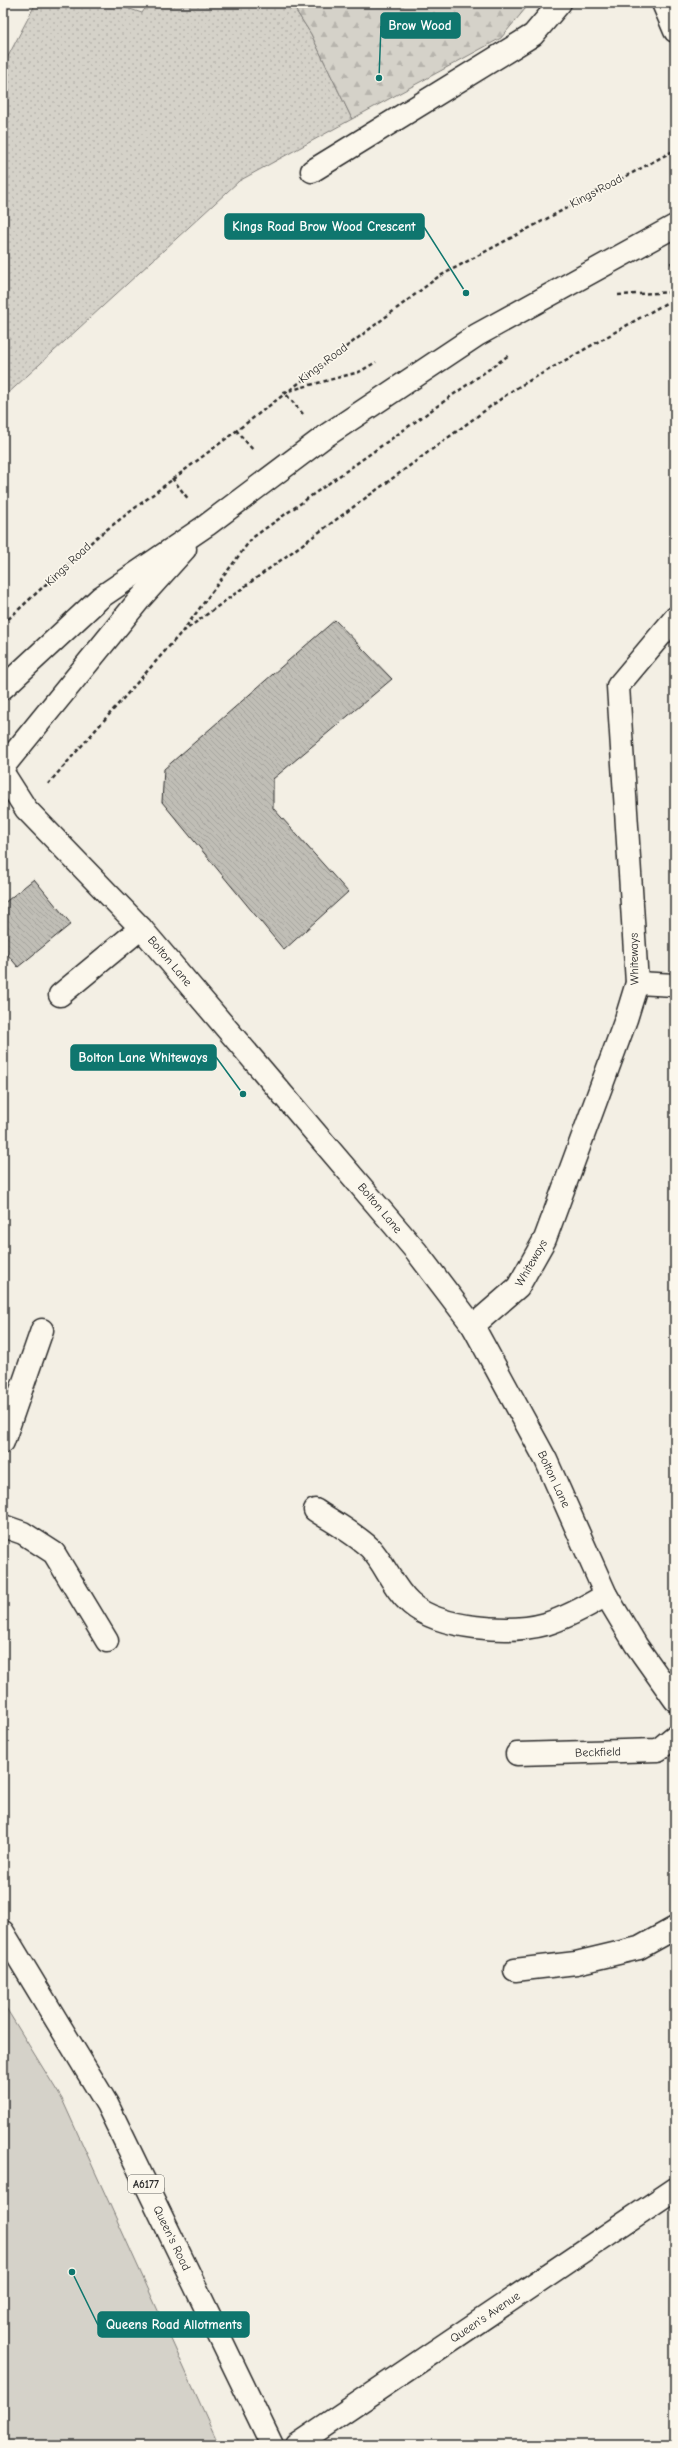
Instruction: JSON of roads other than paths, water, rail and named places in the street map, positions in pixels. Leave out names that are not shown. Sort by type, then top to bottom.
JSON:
[{"type":"main road","points":[[312,171],[533,35],[560,3]]},
{"type":"main road","points":[[663,3],[675,31]]},
{"type":"main road","points":[[3,688],[101,597],[207,525],[324,437],[477,335],[675,226]]},
{"type":"main road","points":[[3,767],[139,600],[207,525]]},
{"type":"main road","name":"Whiteways","points":[[473,1326],[518,1287],[545,1239],[626,1019],[637,983],[618,686],[675,618]]},
{"type":"main road","name":"Bolton Lane","points":[[3,773],[26,809],[141,928],[416,1251],[473,1326],[546,1460],[606,1595],[636,1646],[675,1700]]},
{"type":"main road","points":[[60,995],[141,928]]},
{"type":"main road","points":[[637,983],[675,985]]},
{"type":"main road","points":[[3,1442],[42,1330]]},
{"type":"main road","points":[[315,1510],[370,1549],[402,1595],[412,1605],[437,1619],[457,1625],[498,1628],[543,1624],[578,1612],[606,1595]]},
{"type":"main road","points":[[3,1526],[23,1533],[54,1553],[108,1641]]},
{"type":"main road","name":"Beckfield","points":[[517,1754],[658,1750],[675,1736]]},
{"type":"main road","points":[[515,1970],[576,1963],[639,1948],[675,1928]]},
{"type":"main road","name":"Queen's Road","points":[[3,1932],[107,2104],[272,2445]]},
{"type":"main road","name":"Queen's Avenue","points":[[296,2445],[675,2189]]},
{"type":"place","name":"Brow Wood","points":[[379,78]]},
{"type":"place","name":"Kings Road Brow Wood Crescent","points":[[466,293]]},
{"type":"place","name":"Bolton Lane Whiteways","points":[[243,1094]]},
{"type":"place","name":"Queens Road Allotments","points":[[72,2272]]}]
